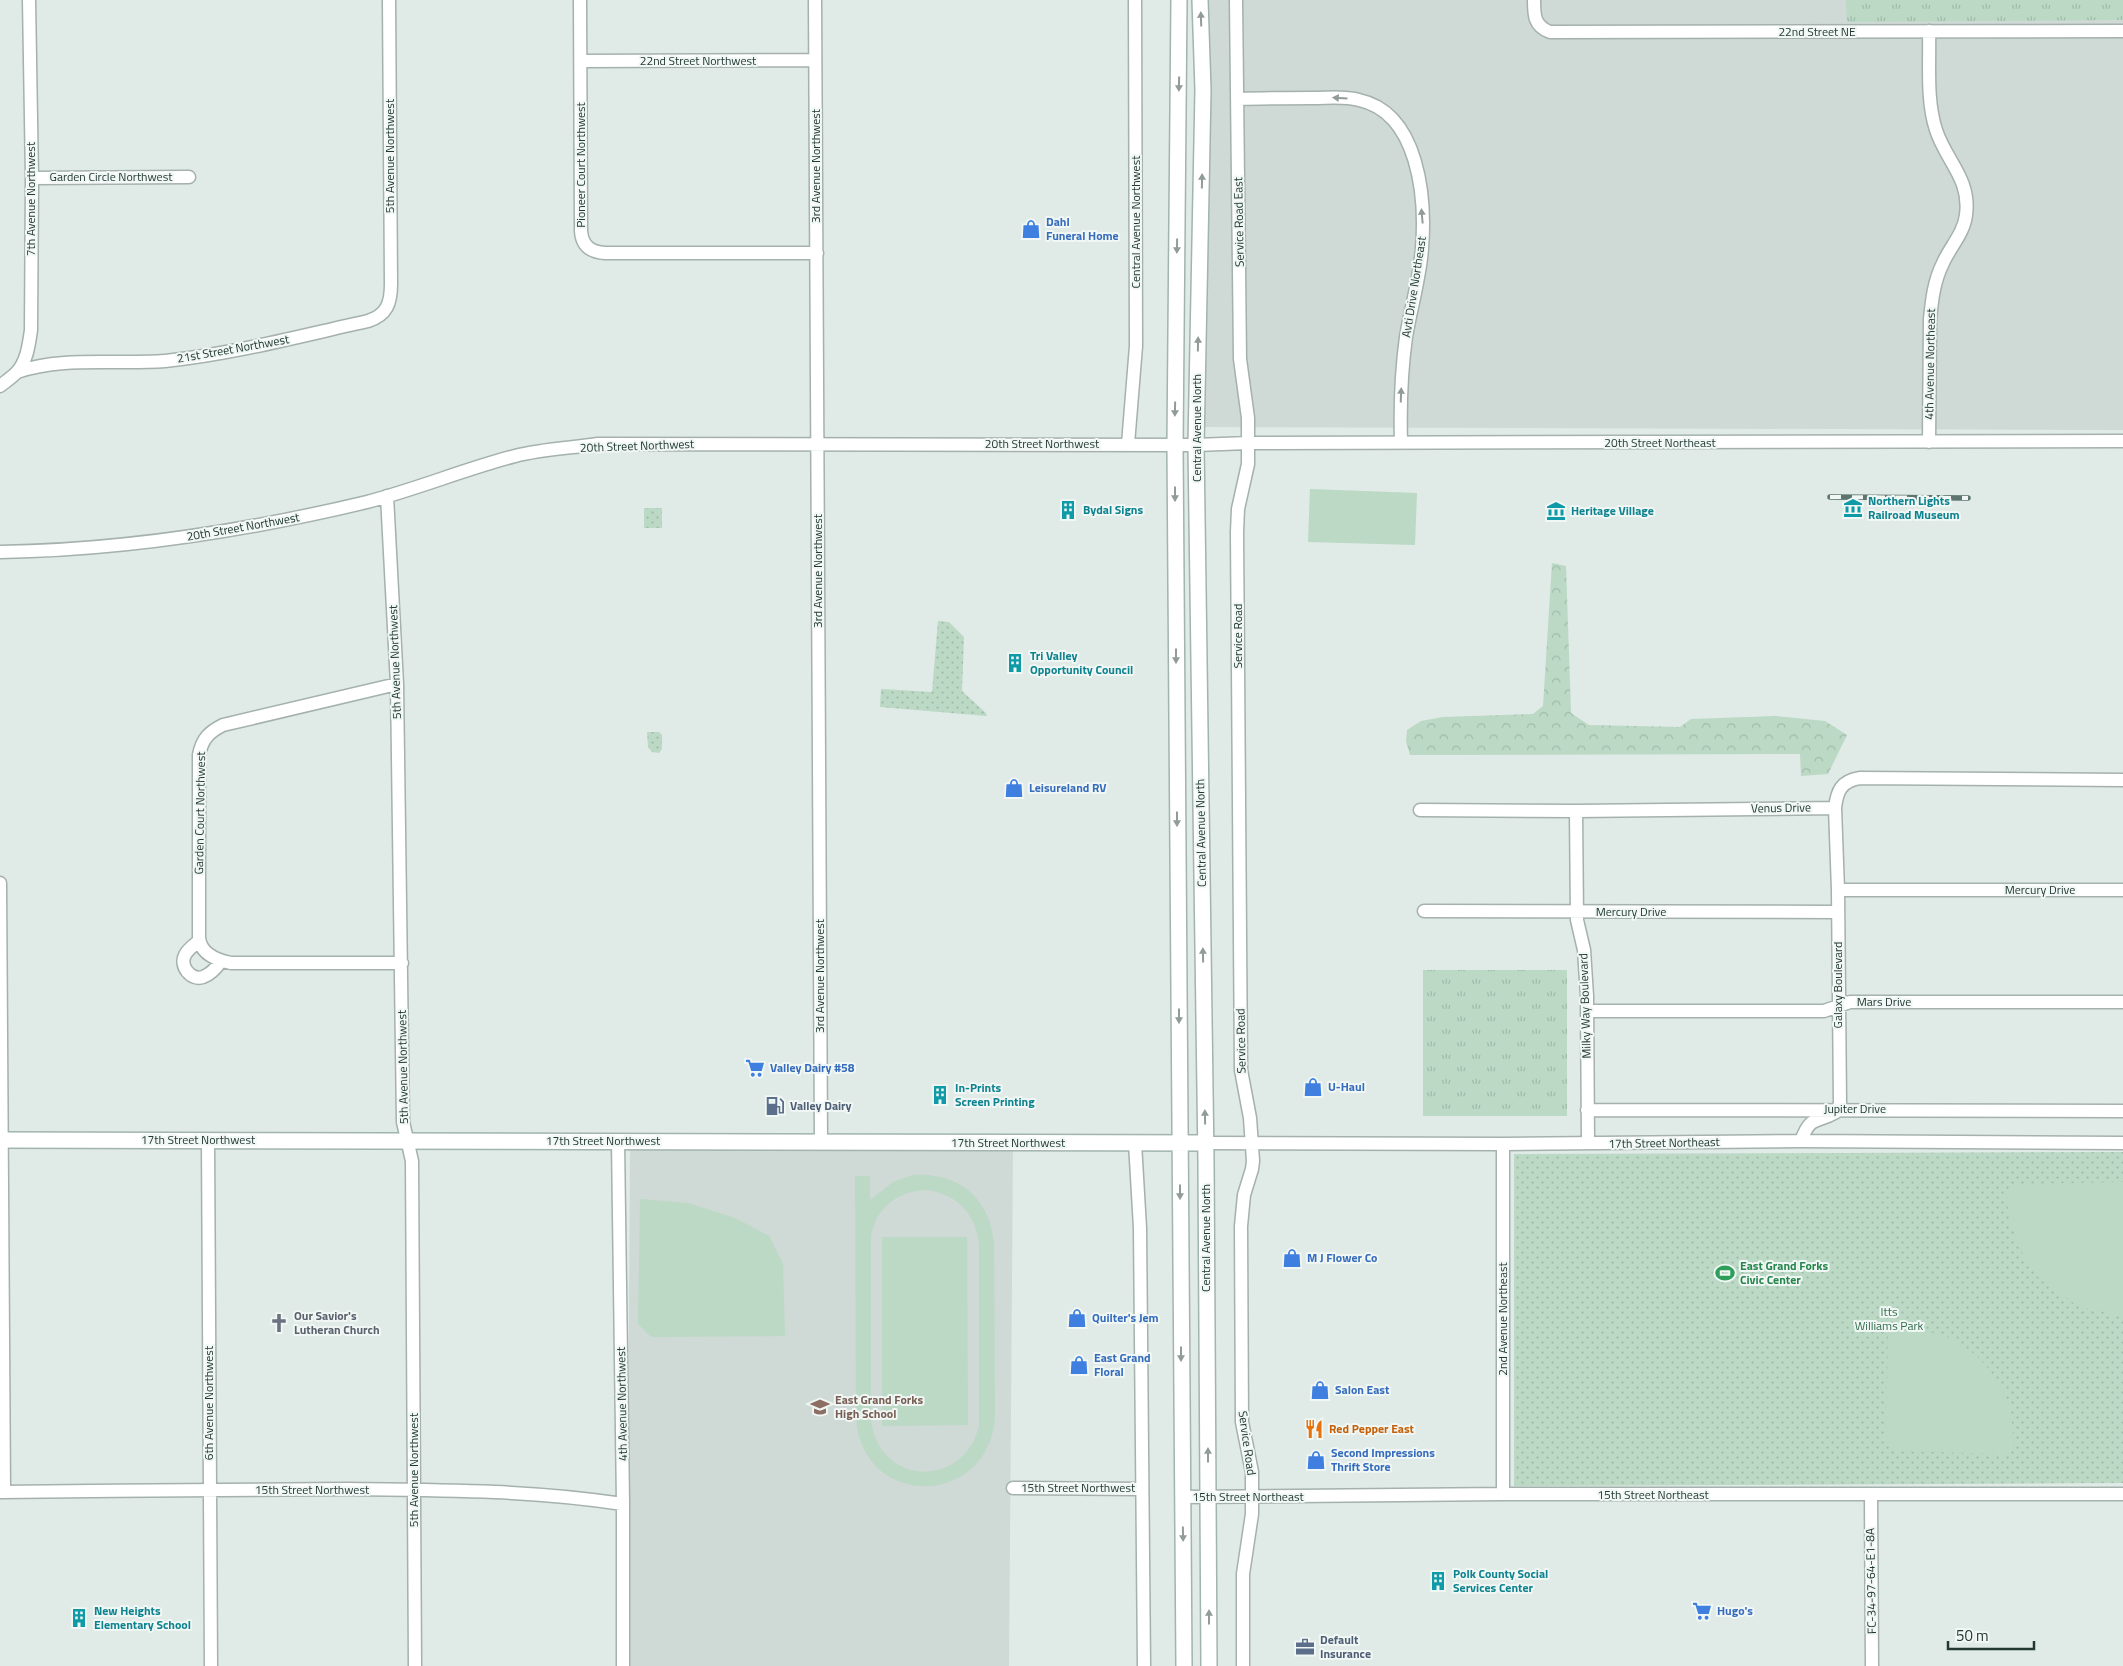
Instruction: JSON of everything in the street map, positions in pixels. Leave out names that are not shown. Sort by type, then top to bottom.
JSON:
[{"type":"main road","name":"Central Avenue North","points":[[1180,0],[1174,445],[1184,1666]]},
{"type":"main road","name":"Central Avenue North","points":[[1200,0],[1204,90],[1196,445],[1206,1143],[1209,1666]]},
{"type":"main road","name":"17th Street Northwest","points":[[0,1140],[1206,1143]]},
{"type":"street","name":"7th Avenue Northwest","points":[[0,386],[17,372],[26,355],[31,330],[32,178],[29,0]]},
{"type":"street","name":"5th Avenue Northwest","points":[[386,311],[391,284],[390,0]]},
{"type":"street","name":"Pioneer Court Northwest","points":[[580,0],[582,61],[581,231],[582,240],[590,250],[605,253],[817,253]]},
{"type":"street","name":"3rd Avenue Northwest","points":[[815,0],[821,1143]]},
{"type":"street","name":"Central Avenue Northwest","points":[[1128,444],[1136,346],[1135,0]]},
{"type":"street","name":"Service Road East","points":[[1236,0],[1240,359],[1248,418],[1248,443]]},
{"type":"street","name":"22nd Street NE","points":[[1534,0],[1535,19],[1544,30],[1550,32],[2123,32]]},
{"type":"street","name":"4th Avenue Northeast","points":[[1928,442],[1932,299],[1943,262],[1962,231],[1966,216],[1964,182],[1945,150],[1935,124],[1930,89],[1929,31]]},
{"type":"street","name":"22nd Street Northwest","points":[[582,61],[816,60]]},
{"type":"street","name":"Avti Drive Northeast","points":[[1238,98],[1341,98],[1360,100],[1389,114],[1399,125],[1408,140],[1418,180],[1423,224],[1417,284],[1402,369],[1401,443]]},
{"type":"street","name":"Garden Circle Northwest","points":[[32,178],[189,177]]},
{"type":"street","name":"21st Street Northwest","points":[[17,372],[47,364],[164,361],[209,355],[368,321],[376,319],[386,311]]},
{"type":"street","name":"20th Street Northeast","points":[[1196,445],[1248,443],[2123,441]]},
{"type":"street","name":"Service Road","points":[[1243,1666],[1243,1574],[1252,1514],[1252,1472],[1242,1422],[1241,1226],[1244,1195],[1252,1169],[1247,1102],[1242,1086],[1241,1070],[1237,542],[1238,509],[1248,464],[1248,443]]},
{"type":"street","name":"20th Street Northwest","points":[[0,552],[66,549],[195,537],[247,529],[387,496],[517,455],[598,444],[1196,445]]},
{"type":"street","name":"5th Avenue Northwest","points":[[387,496],[397,684],[403,1122],[412,1161],[415,1666]]},
{"type":"street","name":"Garden Court Northwest","points":[[199,941],[199,755],[200,745],[205,737],[212,730],[223,725],[397,684]]},
{"type":"street","points":[[1835,808],[1841,786],[1849,781],[1860,778],[2123,780]]},
{"type":"street","name":"Venus Drive","points":[[1420,810],[1576,811],[1835,808]]},
{"type":"street","name":"Galaxy Boulevard","points":[[1835,808],[1838,890],[1838,1109]]},
{"type":"street","name":"Milky Way Boulevard","points":[[1576,811],[1576,912],[1577,927],[1584,950],[1587,1011],[1588,1143]]},
{"type":"street","points":[[0,883],[2,1492]]},
{"type":"street","name":"Mercury Drive","points":[[1838,890],[2123,890]]},
{"type":"street","name":"Mercury Drive","points":[[1424,911],[1838,912]]},
{"type":"street","points":[[221,961],[205,976],[199,978],[189,974],[184,965],[184,959],[188,950],[199,941],[206,952],[221,961],[231,963],[402,963]]},
{"type":"street","name":"Mars Drive","points":[[1587,1011],[1824,1011],[1850,1002],[2123,1002]]},
{"type":"street","points":[[1801,1141],[1808,1126],[1813,1121],[1832,1115],[1838,1109]]},
{"type":"street","name":"Jupiter Drive","points":[[1587,1110],[2123,1111]]},
{"type":"street","name":"6th Avenue Northwest","points":[[208,1141],[210,1666]]},
{"type":"street","name":"4th Avenue Northwest","points":[[618,1141],[623,1504],[623,1666]]},
{"type":"street","name":"17th Street Northeast","points":[[1206,1143],[1503,1144],[1801,1141],[2123,1143]]},
{"type":"street","points":[[1135,1143],[1140,1228],[1144,1666]]},
{"type":"street","name":"2nd Avenue Northeast","points":[[1503,1144],[1503,1494]]},
{"type":"street","name":"15th Street Northwest","points":[[1013,1488],[1142,1489]]},
{"type":"street","name":"15th Street Northwest","points":[[2,1492],[414,1490],[534,1493],[623,1504]]},
{"type":"street","name":"15th Street Northeast","points":[[1182,1497],[1503,1494],[2123,1494]]},
{"type":"street","name":"FC-34-97-64-E1-8A","points":[[1871,1495],[1872,1666]]},
{"type":"shaded area","points":[[1204,0],[2123,0],[2123,430],[1204,427]]},
{"type":"shaded area","name":"East Grand Forks High School","points":[[630,1146],[1013,1149],[1009,1666],[627,1666]]},
{"type":"green space","points":[[1846,0],[2123,0],[2123,20],[1847,22]]},
{"type":"green space","points":[[1310,489],[1417,493],[1415,545],[1308,542]]},
{"type":"green space","points":[[644,508],[662,508],[662,528],[644,528]]},
{"type":"green space","points":[[1552,563],[1566,566],[1571,713],[1589,725],[1680,727],[1691,719],[1776,716],[1825,721],[1847,735],[1828,774],[1801,776],[1800,754],[1410,755],[1406,741],[1407,730],[1421,721],[1443,717],[1533,714],[1543,706]]},
{"type":"green space","points":[[938,621],[949,622],[964,637],[962,691],[987,716],[880,707],[881,689],[932,692]]},
{"type":"green space","points":[[647,732],[659,732],[662,735],[662,749],[659,753],[652,752],[648,747]]},
{"type":"green space","points":[[1423,970],[1567,970],[1567,1116],[1423,1116]]},
{"type":"green space","name":"Itts Williams Park","points":[[2123,1152],[2123,1483],[1514,1486],[1514,1154]]},
{"type":"green space","points":[[913,1175],[930,1175],[958,1183],[979,1201],[986,1213],[994,1244],[995,1418],[987,1448],[971,1469],[949,1482],[925,1486],[901,1482],[879,1469],[863,1448],[856,1418],[855,1176],[870,1176],[870,1200],[893,1182]],"holes":[[[914,1191],[935,1192],[945,1195],[962,1206],[974,1223],[977,1233],[979,1244],[979,1426],[970,1447],[956,1462],[939,1470],[921,1472],[903,1467],[888,1457],[876,1440],[871,1418],[871,1235],[878,1217],[889,1203]]]},
{"type":"green space","points":[[2123,1182],[2123,1316],[2121,1316],[2078,1306],[2038,1277],[2018,1246],[2009,1217],[2006,1191],[2012,1184]]},
{"type":"green space","points":[[640,1199],[688,1203],[735,1218],[769,1236],[783,1264],[785,1336],[651,1337],[638,1324]]},
{"type":"green space","points":[[882,1237],[967,1237],[968,1425],[882,1426]]},
{"type":"green space","points":[[1902,1327],[1933,1333],[1951,1339],[1961,1344],[1980,1359],[1996,1379],[2007,1400],[2012,1420],[2014,1450],[2008,1454],[1895,1451],[1886,1440],[1888,1328]]},
{"type":"railway","points":[[1830,497],[1968,498]]},
{"type":"place","name":"Dahl Funeral Home","points":[[1031,229]]},
{"type":"place","name":"Northern Lights Railroad Museum","points":[[1853,508]]},
{"type":"place","name":"Bydal Signs","points":[[1068,510]]},
{"type":"place","name":"Heritage Village","points":[[1556,511]]},
{"type":"place","name":"Tri Valley Opportunity Council","points":[[1015,663]]},
{"type":"place","name":"Leisureland RV","points":[[1014,788]]},
{"type":"place","name":"Valley Dairy #58","points":[[755,1068]]},
{"type":"place","name":"U-Haul","points":[[1313,1087]]},
{"type":"place","name":"In-Prints Screen Printing","points":[[940,1095]]},
{"type":"place","name":"Valley Dairy","points":[[775,1106]]},
{"type":"place","name":"M J Flower Co","points":[[1292,1258]]},
{"type":"place","name":"East Grand Forks Civic Center","points":[[1725,1273]]},
{"type":"place","name":"Quilter's Jem","points":[[1077,1318]]},
{"type":"place","name":"Our Savior's Lutheran Church","points":[[279,1323]]},
{"type":"place","name":"East Grand Floral","points":[[1079,1365]]},
{"type":"place","name":"Salon East","points":[[1320,1390]]},
{"type":"place","name":"East Grand Forks High School","points":[[820,1407]]},
{"type":"place","name":"Red Pepper East","points":[[1314,1429]]},
{"type":"place","name":"Second Impressions Thrift Store","points":[[1316,1460]]},
{"type":"place","name":"Polk County Social Services Center","points":[[1438,1581]]},
{"type":"place","name":"Hugo's","points":[[1702,1611]]},
{"type":"place","name":"New Heights Elementary School","points":[[79,1618]]},
{"type":"place","name":"Default Insurance","points":[[1305,1647]]}]
